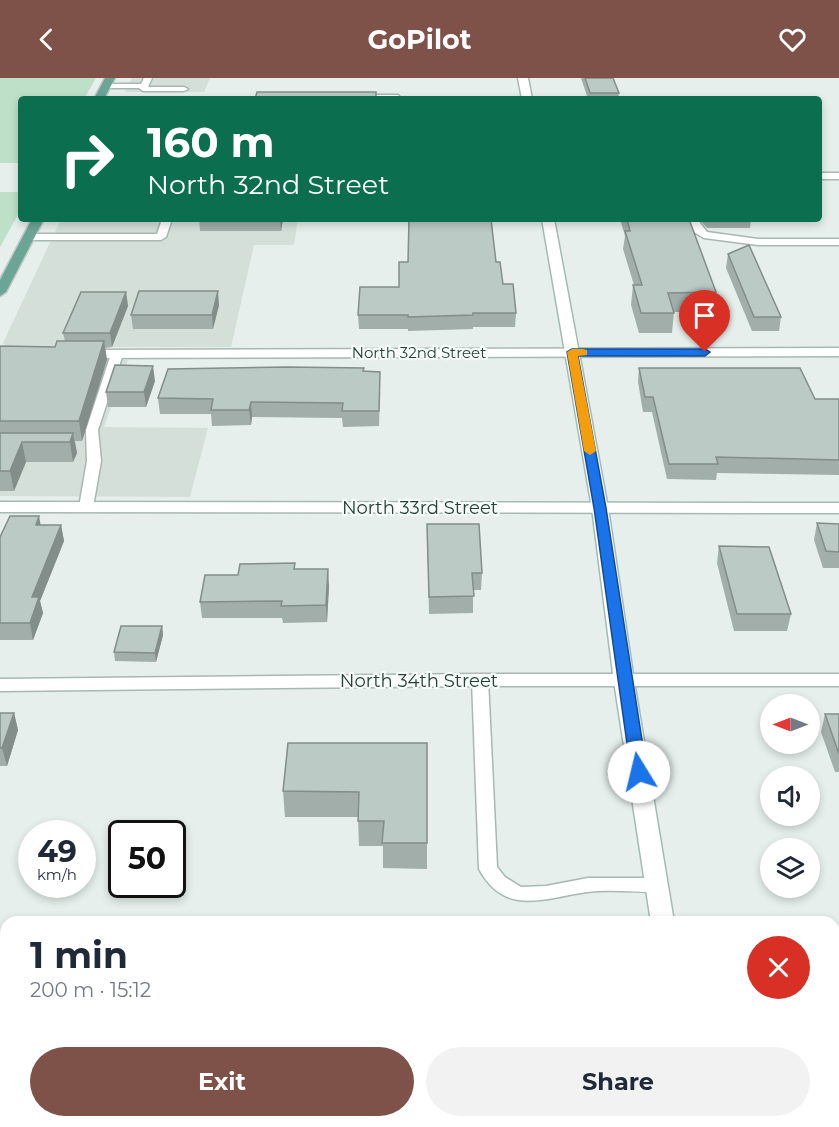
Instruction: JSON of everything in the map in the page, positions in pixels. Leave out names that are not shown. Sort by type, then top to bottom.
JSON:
[{"type":"main road","points":[[101,96],[108,82]]},
{"type":"main road","points":[[0,292],[36,222]]},
{"type":"street","points":[[523,78],[526,96]]},
{"type":"street","points":[[822,177],[839,176]]},
{"type":"street","points":[[549,222],[600,508],[624,681],[662,916]]},
{"type":"street","name":"North 32nd Street","points":[[70,354],[839,352]]},
{"type":"street","name":"North 33rd Street","points":[[0,507],[839,508]]},
{"type":"street","name":"North 34th Street","points":[[0,685],[480,680],[839,680]]},
{"type":"lane","points":[[108,82],[146,82],[143,89],[183,89]]},
{"type":"lane","points":[[29,237],[160,237],[165,222]]},
{"type":"lane","points":[[694,222],[704,235],[758,242],[839,242]]},
{"type":"lane","points":[[86,507],[94,461],[88,447],[117,354]]},
{"type":"lane","points":[[480,680],[488,869],[496,882],[509,891],[533,895],[589,885],[657,885]]},
{"type":"shaded area","points":[[132,78],[210,78],[204,92],[125,92]]},
{"type":"shaded area","points":[[60,222],[298,222],[294,245],[254,245],[231,347],[6,347],[3,343]]},
{"type":"shaded area","points":[[0,359],[128,360],[104,427],[208,428],[190,497],[0,496]]},
{"type":"green space","points":[[0,78],[96,78],[86,96],[18,96],[18,163],[0,163]]},
{"type":"green space","points":[[0,192],[18,192],[18,214],[0,247]]},
{"type":"building","points":[[585,78],[613,78],[619,93],[590,93]]},
{"type":"building","points":[[257,92],[376,92],[376,96],[256,96]]},
{"type":"building","points":[[409,222],[491,222],[496,262],[500,262],[503,284],[513,284],[516,313],[408,317],[408,315],[358,315],[360,287],[399,287],[399,262],[408,262]]},
{"type":"building","points":[[628,222],[690,222],[716,292],[668,293],[674,313],[641,313],[633,285],[642,285],[625,231],[630,231]]},
{"type":"building","points":[[749,245],[781,317],[754,317],[728,254]]},
{"type":"building","points":[[139,291],[218,291],[212,315],[131,315]]},
{"type":"building","points":[[81,292],[126,292],[110,333],[63,333]]},
{"type":"building","points":[[57,341],[104,341],[79,421],[0,421],[0,346],[55,347]]},
{"type":"building","points":[[115,365],[153,366],[144,392],[106,392]]},
{"type":"building","points":[[364,368],[363,371],[380,372],[379,411],[342,411],[343,403],[251,402],[249,410],[211,410],[213,399],[158,398],[168,369]]},
{"type":"building","points":[[639,368],[800,368],[815,399],[839,399],[839,460],[716,457],[718,464],[669,464],[653,397],[645,397]]},
{"type":"building","points":[[0,433],[73,433],[70,442],[22,442],[10,471],[0,471]]},
{"type":"building","points":[[10,516],[39,516],[36,525],[61,525],[32,597],[39,597],[30,623],[0,623],[0,537]]},
{"type":"building","points":[[817,523],[839,524],[839,552],[826,551]]},
{"type":"building","points":[[427,524],[479,524],[482,573],[472,573],[474,596],[429,597]]},
{"type":"building","points":[[719,546],[769,547],[791,614],[737,614]]},
{"type":"building","points":[[295,563],[294,569],[328,569],[326,605],[281,606],[282,601],[200,602],[205,575],[238,575],[240,564]]},
{"type":"building","points":[[121,626],[162,626],[155,653],[114,652]]},
{"type":"building","points":[[0,713],[14,713],[2,748],[0,748]]},
{"type":"building","points":[[825,714],[839,714],[839,754]]},
{"type":"building","points":[[288,743],[427,743],[427,843],[382,843],[384,821],[358,821],[359,792],[283,791]]},
{"type":"slow traffic","points":[[583,352],[572,352],[590,451]]},
{"type":"route","points":[[639,772],[600,508],[572,352],[705,352]]}]
